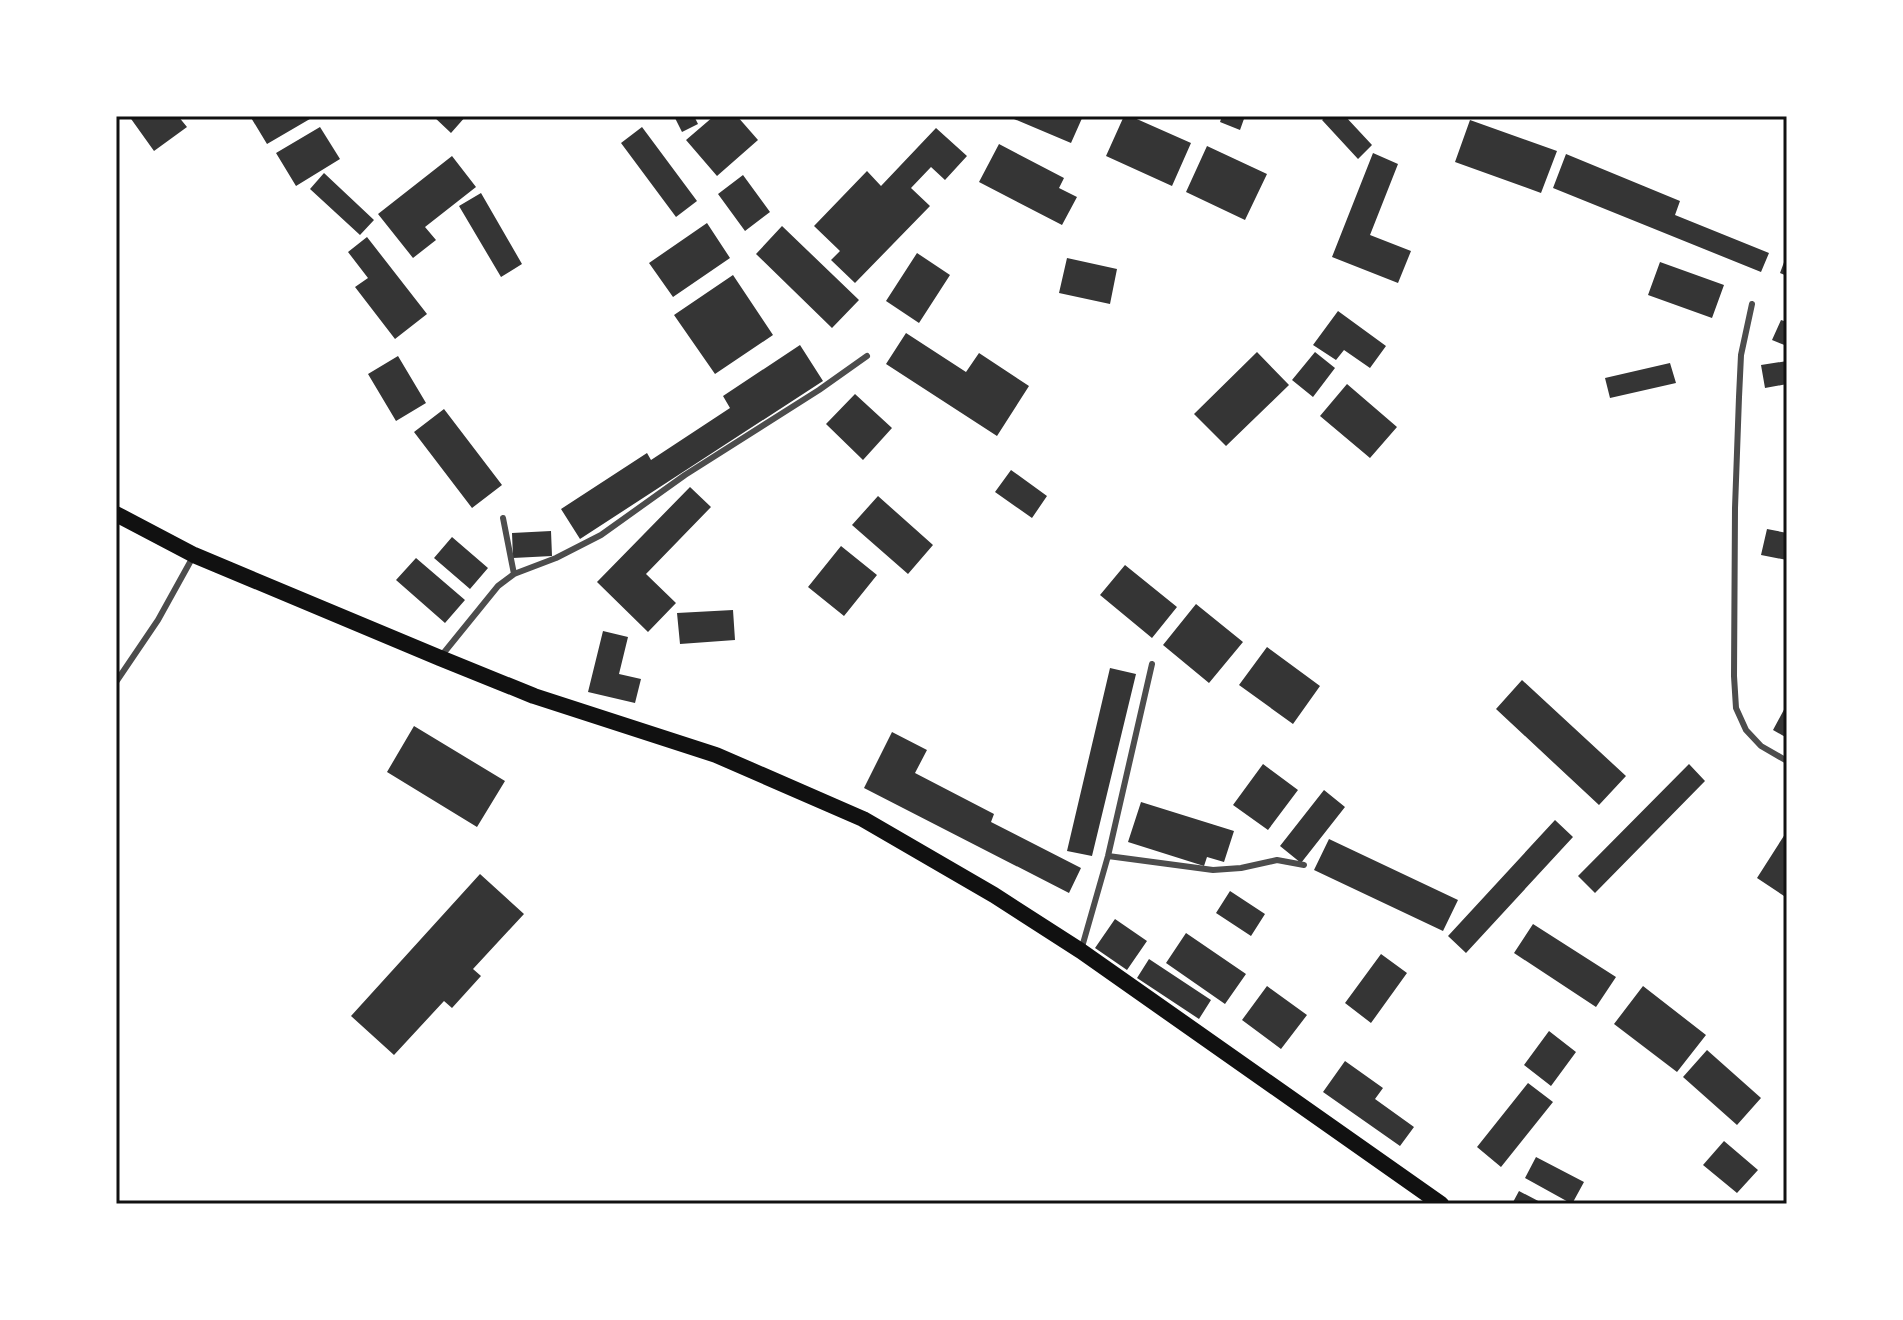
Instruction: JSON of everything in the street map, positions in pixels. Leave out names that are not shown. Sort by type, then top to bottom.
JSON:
[{"type":"main road","points":[[116,514],[194,555],[440,658],[534,696],[716,755],[863,819],[994,895],[1081,951],[1441,1204]]},
{"type":"lane","points":[[1752,304],[1741,355],[1739,383],[1735,508],[1736,708],[1746,730],[1761,746],[1787,761]]},
{"type":"lane","points":[[440,658],[498,586],[514,574],[556,558],[601,535],[685,475],[867,356]]},
{"type":"lane","points":[[503,518],[514,574]]},
{"type":"lane","points":[[116,682],[158,620],[194,555]]},
{"type":"lane","points":[[1081,951],[1108,856],[1152,664]]},
{"type":"lane","points":[[1108,856],[1213,870],[1277,860],[1304,865]]},
{"type":"building","points":[[129,116],[178,116],[187,127],[154,151]]},
{"type":"building","points":[[250,116],[315,116],[267,144]]},
{"type":"building","points":[[433,116],[466,116],[451,133]]},
{"type":"building","points":[[674,116],[694,116],[698,124],[682,132]]},
{"type":"building","points":[[714,116],[737,116],[758,140],[717,176],[686,140]]},
{"type":"building","points":[[1007,116],[1083,116],[1071,143]]},
{"type":"building","points":[[1124,116],[1191,143],[1172,186],[1106,156]]},
{"type":"building","points":[[1222,116],[1245,116],[1240,130],[1220,122]]},
{"type":"building","points":[[1327,116],[1345,116],[1372,145],[1358,159],[1322,120]]},
{"type":"building","points":[[1470,120],[1557,151],[1541,193],[1455,162]]},
{"type":"building","points":[[320,127],[340,159],[296,186],[276,153]]},
{"type":"building","points":[[642,127],[697,201],[676,217],[621,143]]},
{"type":"building","points":[[936,128],[967,156],[945,180],[931,167],[911,188],[930,206],[855,283],[831,260],[840,251],[814,226],[867,171],[881,186]]},
{"type":"building","points":[[999,144],[1064,178],[1059,188],[1077,197],[1062,225],[979,182]]},
{"type":"building","points":[[1207,146],[1267,174],[1245,220],[1186,192]]},
{"type":"building","points":[[1373,153],[1398,164],[1370,235],[1411,251],[1398,283],[1332,257]]},
{"type":"building","points":[[1566,154],[1680,201],[1675,215],[1769,253],[1761,272],[1553,188]]},
{"type":"building","points":[[452,156],[476,187],[425,227],[436,240],[413,258],[378,214]]},
{"type":"building","points":[[324,173],[374,220],[360,235],[310,189]]},
{"type":"building","points":[[743,175],[770,212],[745,231],[718,194]]},
{"type":"building","points":[[481,193],[522,264],[501,277],[459,206]]},
{"type":"building","points":[[707,223],[730,258],[673,297],[649,263]]},
{"type":"building","points":[[782,226],[859,300],[832,328],[756,254]]},
{"type":"building","points":[[367,237],[427,314],[395,339],[355,287],[368,278],[348,252]]},
{"type":"building","points":[[917,253],[950,275],[919,323],[886,301]]},
{"type":"building","points":[[1787,254],[1787,276],[1780,273]]},
{"type":"building","points":[[1067,258],[1117,269],[1110,304],[1059,293]]},
{"type":"building","points":[[1660,262],[1724,285],[1712,318],[1648,295]]},
{"type":"building","points":[[733,275],[773,335],[715,374],[674,315]]},
{"type":"building","points":[[1338,311],[1386,346],[1370,368],[1344,350],[1336,360],[1313,345]]},
{"type":"building","points":[[1781,320],[1787,322],[1787,346],[1772,340]]},
{"type":"building","points":[[906,333],[966,372],[979,353],[1029,386],[997,436],[886,364]]},
{"type":"building","points":[[800,345],[823,381],[580,539],[561,509],[647,453],[651,460],[730,408],[723,396]]},
{"type":"building","points":[[1257,352],[1289,385],[1226,446],[1194,414]]},
{"type":"building","points":[[1315,352],[1335,368],[1313,397],[1292,380]]},
{"type":"building","points":[[398,356],[426,403],[396,421],[368,374]]},
{"type":"building","points":[[1787,361],[1787,384],[1765,388],[1761,365]]},
{"type":"building","points":[[1670,363],[1676,383],[1610,398],[1605,378]]},
{"type":"building","points":[[1347,384],[1397,427],[1370,458],[1320,416]]},
{"type":"building","points":[[855,394],[892,428],[863,460],[826,424]]},
{"type":"building","points":[[444,409],[502,485],[472,508],[414,432]]},
{"type":"building","points":[[1011,470],[1047,496],[1032,518],[995,492]]},
{"type":"building","points":[[690,487],[711,507],[646,574],[676,603],[648,632],[597,582]]},
{"type":"building","points":[[878,496],[933,545],[908,574],[852,525]]},
{"type":"building","points":[[1767,529],[1787,533],[1787,560],[1761,555]]},
{"type":"building","points":[[551,531],[552,556],[513,558],[512,533]]},
{"type":"building","points":[[452,537],[488,568],[470,589],[434,558]]},
{"type":"building","points":[[841,546],[877,575],[844,616],[808,587]]},
{"type":"building","points":[[416,558],[465,600],[445,623],[396,580]]},
{"type":"building","points":[[1125,565],[1177,607],[1152,638],[1100,595]]},
{"type":"building","points":[[1196,604],[1243,642],[1209,683],[1163,645]]},
{"type":"building","points":[[733,610],[735,640],[680,644],[677,613]]},
{"type":"building","points":[[603,631],[628,637],[619,674],[641,679],[635,703],[588,692]]},
{"type":"building","points":[[1267,647],[1320,686],[1293,724],[1239,685]]},
{"type":"building","points":[[1110,668],[1136,674],[1092,856],[1067,851]]},
{"type":"building","points":[[1522,680],[1626,776],[1599,805],[1496,709]]},
{"type":"building","points":[[1787,704],[1787,738],[1773,730]]},
{"type":"building","points":[[414,726],[505,781],[477,827],[387,772]]},
{"type":"building","points":[[892,732],[927,750],[915,773],[994,814],[991,822],[1081,868],[1069,893],[864,788]]},
{"type":"building","points":[[1263,764],[1298,790],[1268,830],[1233,805]]},
{"type":"building","points":[[1689,764],[1705,781],[1595,893],[1578,876]]},
{"type":"building","points":[[1324,790],[1345,807],[1301,863],[1280,846]]},
{"type":"building","points":[[1141,802],[1234,831],[1224,862],[1207,857],[1204,866],[1128,842]]},
{"type":"building","points":[[1555,820],[1573,837],[1466,953],[1448,936]]},
{"type":"building","points":[[1787,831],[1787,898],[1757,878]]},
{"type":"building","points":[[1329,839],[1458,900],[1443,931],[1314,870]]},
{"type":"building","points":[[480,874],[524,914],[473,969],[481,976],[452,1008],[444,1001],[394,1055],[351,1016]]},
{"type":"building","points":[[1230,891],[1265,914],[1251,936],[1216,913]]},
{"type":"building","points":[[1115,919],[1147,941],[1127,970],[1095,948]]},
{"type":"building","points":[[1533,924],[1616,977],[1596,1007],[1514,953]]},
{"type":"building","points":[[1186,933],[1246,974],[1225,1004],[1166,963]]},
{"type":"building","points":[[1381,954],[1407,973],[1371,1023],[1345,1003]]},
{"type":"building","points":[[1149,959],[1211,1000],[1199,1019],[1137,978]]},
{"type":"building","points":[[1267,986],[1307,1015],[1281,1049],[1242,1020]]},
{"type":"building","points":[[1643,986],[1706,1035],[1677,1072],[1614,1024]]},
{"type":"building","points":[[1549,1031],[1576,1052],[1551,1086],[1524,1065]]},
{"type":"building","points":[[1707,1050],[1761,1098],[1737,1125],[1683,1077]]},
{"type":"building","points":[[1345,1061],[1383,1088],[1375,1099],[1414,1127],[1400,1146],[1323,1092]]},
{"type":"building","points":[[1528,1083],[1553,1102],[1501,1167],[1477,1147]]},
{"type":"building","points":[[1724,1141],[1758,1170],[1737,1193],[1703,1165]]},
{"type":"building","points":[[1536,1157],[1584,1182],[1572,1204],[1525,1178]]},
{"type":"building","points":[[1519,1191],[1544,1204],[1512,1204]]}]
